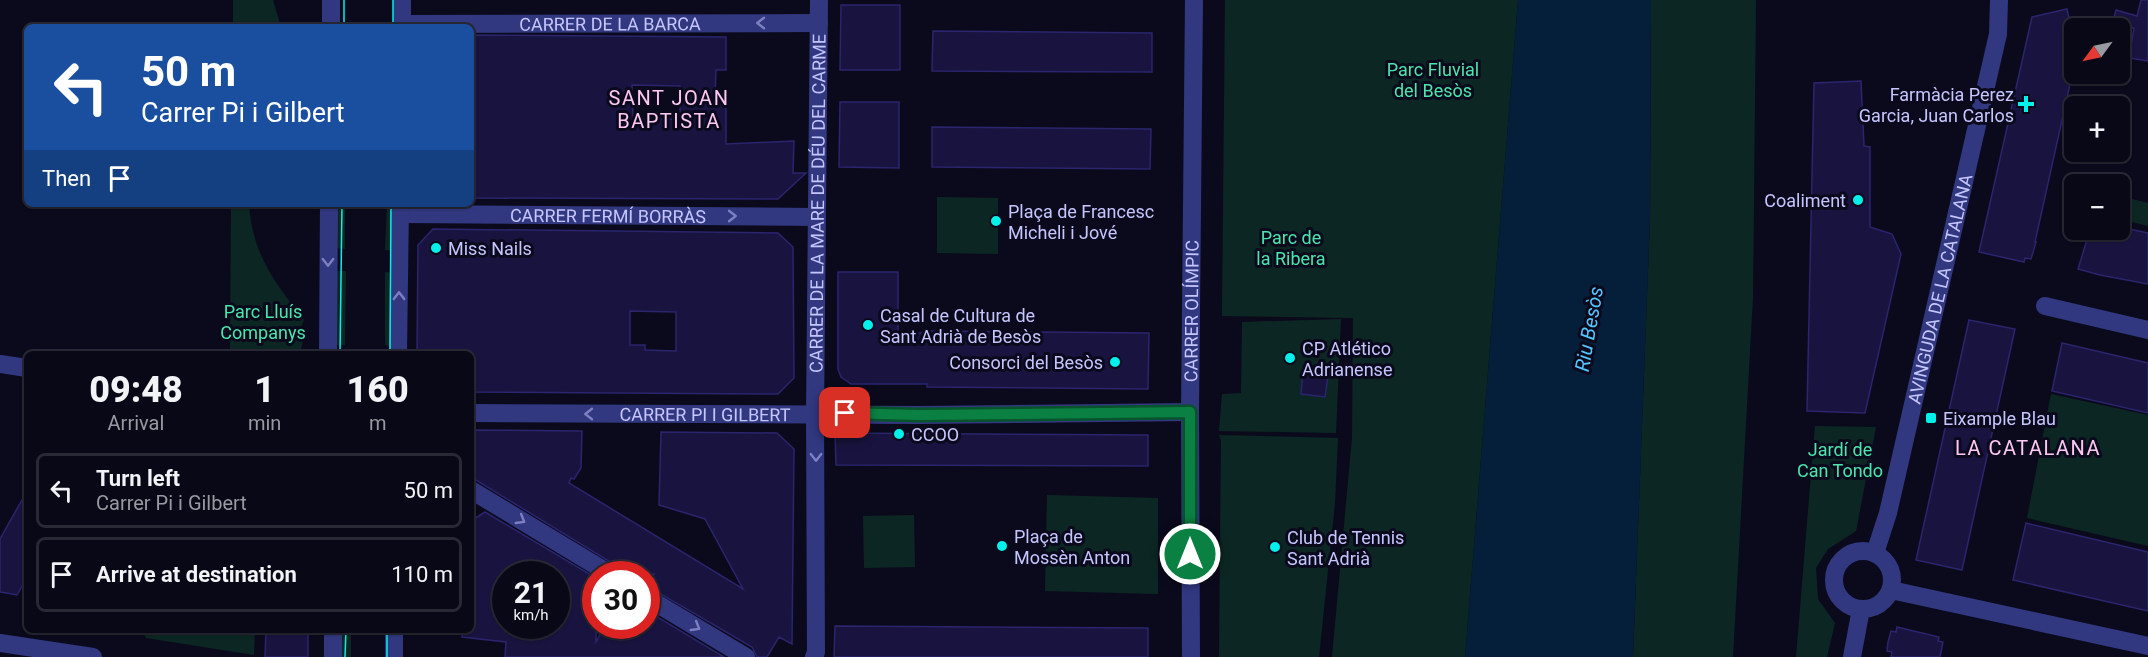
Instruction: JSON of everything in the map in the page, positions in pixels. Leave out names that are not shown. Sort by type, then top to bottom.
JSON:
[{"type":"street","points":[[331,0],[331,24]]},
{"type":"street","points":[[402,0],[402,24]]},
{"type":"street","name":"CARRER DE LA MARE DE DÉU DEL CARME","points":[[814,657],[816,652],[815,415],[819,0]]},
{"type":"street","name":"CARRER OLÍMPIC","points":[[1191,657],[1190,412],[1194,0]]},
{"type":"street","name":"AVINGUDA DE LA CATALANA","points":[[1875,552],[1883,531],[1898,471],[1999,25],[1999,0]]},
{"type":"street","name":"AVINGUDA DE LA CATALANA","points":[[1999,25],[2013,0]]},
{"type":"street","name":"CARRER DE LA BARCA","points":[[474,25],[819,23]]},
{"type":"street","points":[[328,351],[329,207]]},
{"type":"street","points":[[398,351],[400,209]]},
{"type":"street","name":"CARRER FERMÍ BORRÀS","points":[[400,209],[817,217]]},
{"type":"street","points":[[2045,306],[2148,330]]},
{"type":"street","points":[[0,364],[24,368]]},
{"type":"street","name":"CARRER PI I GILBERT","points":[[474,414],[815,415],[1190,412]]},
{"type":"street","points":[[474,492],[588,561]]},
{"type":"street","points":[[1854,551],[1875,552],[1888,564],[1892,581],[1891,590],[1879,605],[1870,609],[1851,607],[1836,593],[1833,583],[1838,563],[1854,551]]},
{"type":"street","points":[[1891,590],[2148,646]]},
{"type":"street","points":[[660,605],[746,657]]},
{"type":"street","points":[[1852,657],[1861,609]]},
{"type":"street","points":[[333,633],[333,657]]},
{"type":"street","points":[[394,633],[394,657]]},
{"type":"street","points":[[0,643],[48,654],[93,657]]},
{"type":"green space","points":[[233,0],[273,0],[280,24],[233,24]]},
{"type":"green space","name":"Parc Fluvial del Besòs","points":[[1225,0],[1518,0],[1465,657],[1332,657],[1352,438],[1353,318],[1222,316]]},
{"type":"green space","points":[[1651,0],[1756,0],[1753,297],[1733,657],[1633,657],[1650,219]]},
{"type":"green space","points":[[937,197],[998,198],[998,254],[937,253]]},
{"type":"green space","points":[[2130,198],[2148,203],[2148,226],[2130,222]]},
{"type":"green space","name":"Parc Lluís Companys","points":[[231,207],[249,207],[255,237],[266,266],[304,320],[301,327],[306,327],[301,351],[230,351]]},
{"type":"green space","points":[[337,207],[345,207],[345,249],[336,248]]},
{"type":"green space","points":[[387,207],[395,207],[395,251],[385,250]]},
{"type":"green space","points":[[336,271],[346,271],[345,345],[335,345]]},
{"type":"green space","points":[[385,272],[395,273],[394,346],[385,345]]},
{"type":"green space","name":"CP Atlético Adrianense","points":[[1341,319],[1336,433],[1219,431],[1222,394],[1241,393],[1242,322]]},
{"type":"green space","points":[[2051,394],[2148,415],[2148,546],[2027,518]]},
{"type":"green space","name":"Jardí de Can Tondo","points":[[1815,426],[1876,427],[1856,531],[1828,549],[1816,568],[1818,599],[1835,623],[1827,657],[1796,657]]},
{"type":"green space","name":"Club de Tennis Sant Adrià","points":[[1219,435],[1338,438],[1335,503],[1319,657],[1219,657],[1221,441]]},
{"type":"green space","points":[[1047,495],[1158,498],[1158,594],[1045,591]]},
{"type":"green space","points":[[914,515],[915,567],[864,568],[863,516]]},
{"type":"green space","points":[[143,633],[255,633],[254,655],[146,638]]},
{"type":"green space","points":[[341,633],[351,633],[351,657],[341,657]]},
{"type":"water","name":"Riu Besòs","points":[[1518,0],[1651,0],[1650,219],[1633,657],[1465,657]]},
{"type":"building","points":[[2141,0],[2148,0],[2148,61],[2130,58],[2134,28],[2130,28],[2130,18],[2114,18],[2116,10],[2137,16]]},
{"type":"building","points":[[841,5],[900,5],[900,70],[840,70]]},
{"type":"building","points":[[2067,9],[2069,18],[2064,18],[2064,84],[2070,84],[2067,96],[2064,96],[2064,111],[2036,242],[2031,259],[2025,258],[2024,262],[1979,252],[2032,17]]},
{"type":"building","points":[[933,31],[1152,33],[1152,72],[932,71]]},
{"type":"building","points":[[474,35],[726,37],[726,70],[716,70],[715,97],[726,98],[726,144],[794,141],[793,173],[806,173],[778,199],[474,198]],"holes":[[[632,85],[680,86],[680,119],[633,119]]]},
{"type":"building","points":[[1861,81],[1864,146],[1870,147],[1870,227],[1892,234],[1901,254],[1865,413],[1807,411],[1814,83]]},
{"type":"building","points":[[840,102],[899,102],[899,168],[839,167]]},
{"type":"building","points":[[932,127],[1151,129],[1150,169],[932,167]]},
{"type":"building","points":[[433,229],[778,233],[793,247],[794,378],[778,394],[474,392],[474,351],[417,351],[418,245]],"holes":[[[630,311],[676,312],[676,351],[645,350],[645,345],[630,345]]]},
{"type":"building","points":[[2130,229],[2148,233],[2148,284],[2078,269],[2087,240],[2130,240]]},
{"type":"building","points":[[838,272],[898,272],[898,337],[931,331],[1149,333],[1148,389],[851,384],[841,377],[838,369]]},
{"type":"building","points":[[1969,320],[2015,329],[1962,570],[1916,560]]},
{"type":"building","points":[[2062,343],[2148,363],[2148,413],[2052,391]]},
{"type":"building","points":[[1303,373],[1328,376],[1325,397],[1301,394]]},
{"type":"building","points":[[474,430],[582,431],[581,468],[569,483],[743,589],[705,519],[659,505],[661,432],[777,433],[794,449],[792,644],[779,637],[767,657],[757,657],[752,647],[660,594],[660,561],[609,561],[474,479]]},
{"type":"building","points":[[835,433],[1148,435],[1148,466],[836,465]]},
{"type":"building","points":[[24,496],[24,582],[17,595],[0,592],[0,539]]},
{"type":"building","points":[[485,512],[567,561],[492,561],[492,639],[570,639],[570,563],[582,570],[582,639],[596,639],[596,642],[598,639],[660,639],[660,618],[724,657],[505,657],[506,642],[462,637],[462,633],[474,633],[474,519]]},
{"type":"building","points":[[2026,523],[2148,552],[2148,611],[2013,580]]},
{"type":"building","points":[[835,626],[1148,628],[1148,657],[834,657]]},
{"type":"building","points":[[1897,627],[1939,637],[1938,641],[1943,642],[1940,657],[1891,657],[1892,652],[1887,651],[1888,642],[1891,631],[1896,632]]},
{"type":"building","points":[[266,633],[308,633],[308,657],[265,657]]},
{"type":"tram line","points":[[344,0],[344,24]]},
{"type":"tram line","points":[[393,0],[393,24]]},
{"type":"tram line","points":[[340,351],[342,207]]},
{"type":"tram line","points":[[390,351],[391,207]]},
{"type":"tram line","points":[[345,657],[346,633]]},
{"type":"tram line","points":[[387,633],[387,657]]},
{"type":"place","name":"Farmàcia Perez Garcia, Juan Carlos","points":[[2026,104]]},
{"type":"place","name":"Coaliment","points":[[1858,200]]},
{"type":"place","name":"Plaça de Francesc Micheli i Jové","points":[[996,221]]},
{"type":"place","name":"Miss Nails","points":[[436,248]]},
{"type":"place","name":"Casal de Cultura de Sant Adrià de Besòs","points":[[868,325]]},
{"type":"place","name":"CP Atlético Adrianense","points":[[1290,358]]},
{"type":"place","name":"Consorci del Besòs","points":[[1115,362]]},
{"type":"place","name":"Eixample Blau","points":[[1931,418]]},
{"type":"place","name":"CCOO","points":[[899,434]]},
{"type":"place","name":"Plaça de Mossèn Anton","points":[[1002,546]]},
{"type":"place","name":"Club de Tennis Sant Adrià","points":[[1275,547]]},
{"type":"district","name":"SANT JOAN BAPTISTA","points":[[669,110]]},
{"type":"district","name":"LA CATALANA","points":[[2028,448]]},
{"type":"route","points":[[845,413],[919,415],[1190,412],[1190,554]]},
{"type":"park label","name":"Parc de la Ribera","points":[[1291,247]]}]
